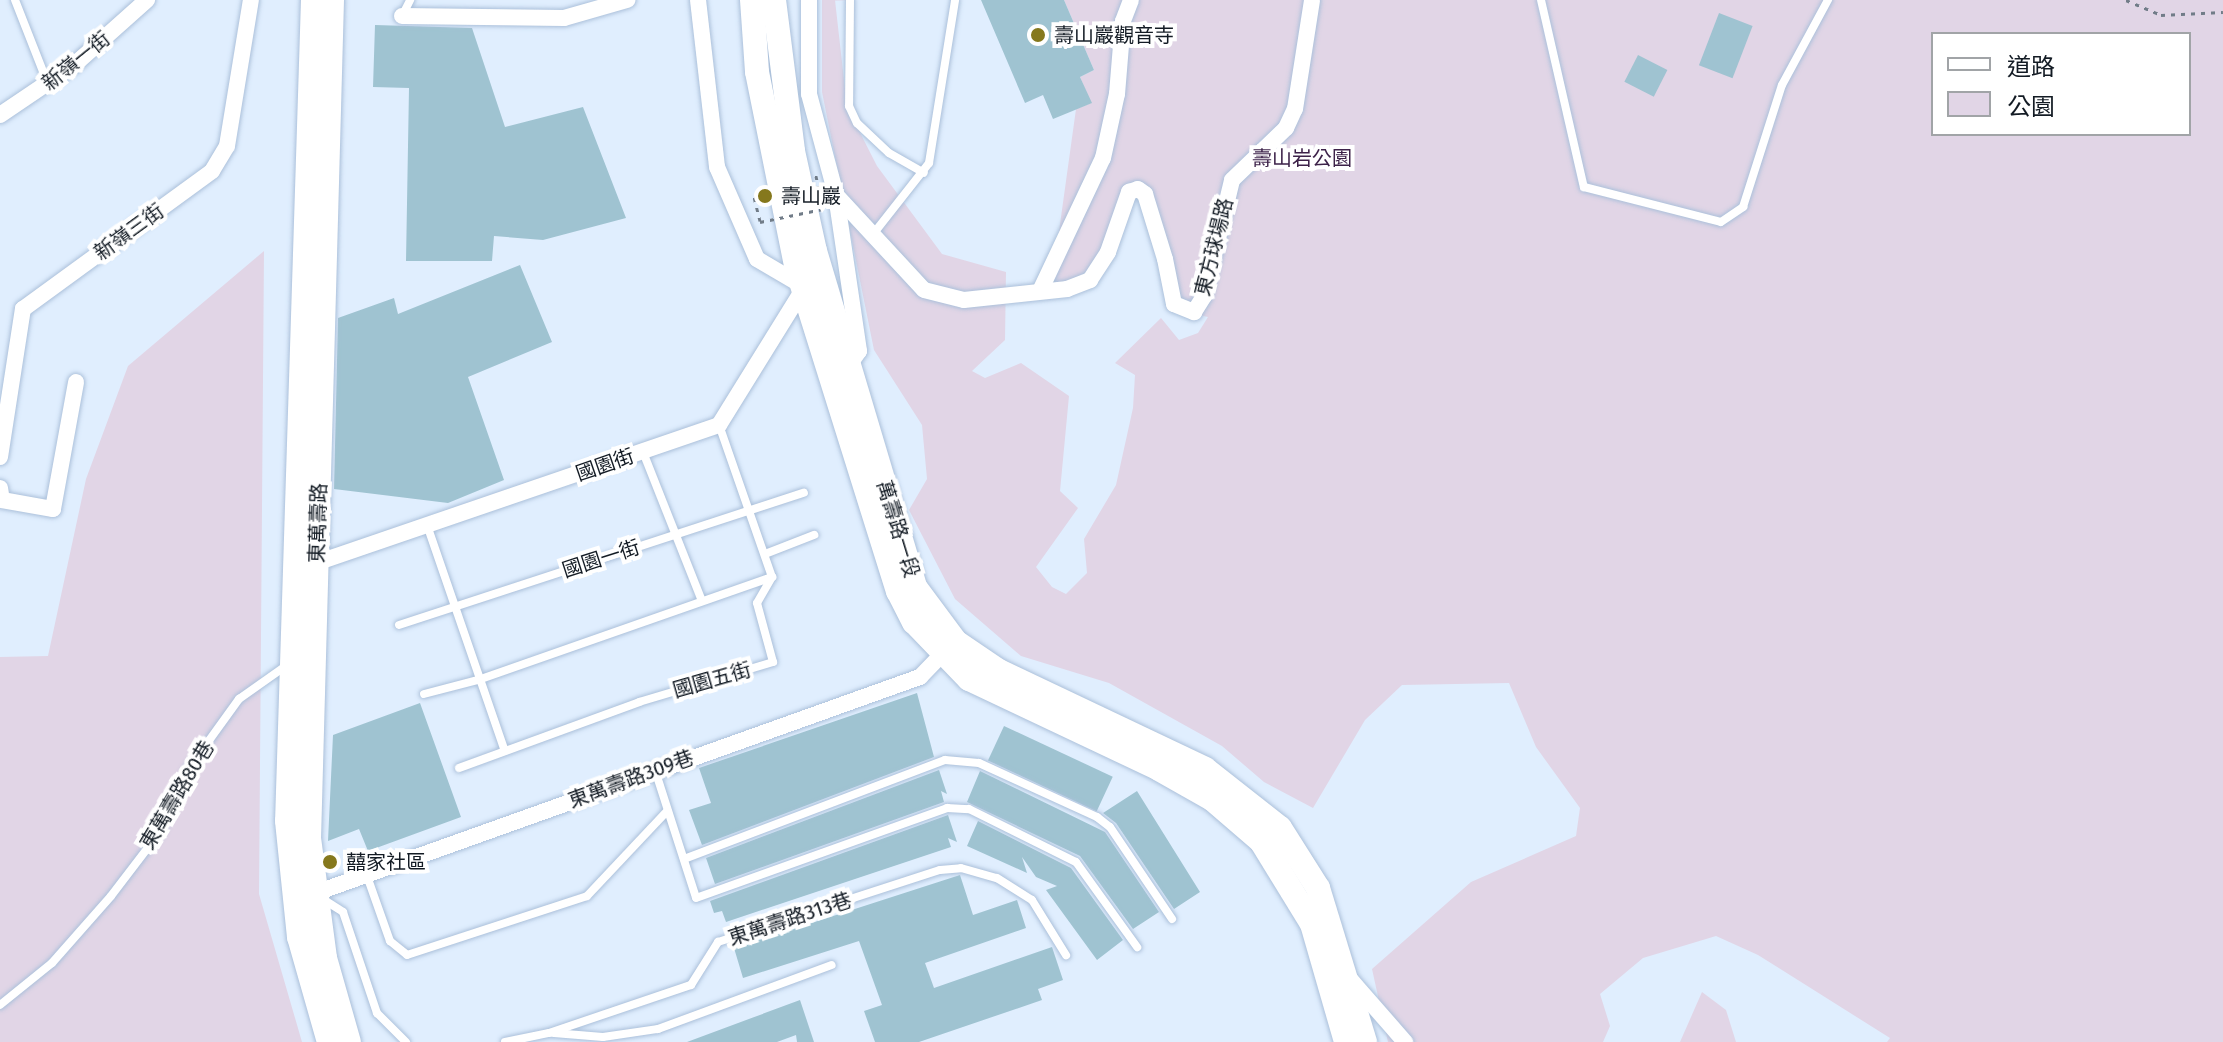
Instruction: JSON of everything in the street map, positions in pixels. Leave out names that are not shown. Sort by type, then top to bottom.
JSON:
[{"type":"main road","name":"東萬壽路","points":[[313,0],[287,821],[304,897],[349,1042]]},
{"type":"main road","name":"東萬壽路","points":[[329,1042],[312,988],[304,897],[309,838],[332,0]]},
{"type":"main road","name":"萬壽路一段","points":[[752,0],[757,72],[898,591],[914,622],[948,648],[969,679],[1212,799],[1261,841],[1288,879],[1312,924],[1365,1042]]},
{"type":"main road","name":"萬壽路一段","points":[[774,0],[812,282]]},
{"type":"main road","name":"萬壽路一段","points":[[1340,982],[1346,1042]]},
{"type":"street","name":"新嶺一街","points":[[0,115],[48,84],[147,0]]},
{"type":"street","name":"新嶺三街","points":[[0,457],[23,309],[212,171],[227,146],[251,0]]},
{"type":"street","points":[[402,16],[564,18],[627,0]]},
{"type":"street","points":[[698,0],[717,167],[757,259],[812,282],[719,425]]},
{"type":"street","points":[[809,0],[809,94],[836,195],[859,351],[840,371]]},
{"type":"street","points":[[1041,289],[1103,158],[1117,94],[1123,21],[1131,0]]},
{"type":"street","name":"東方球場路","points":[[836,195],[874,233],[913,281],[940,297],[964,300],[1041,289],[1067,289],[1090,280],[1108,252],[1129,192],[1138,189],[1145,194],[1165,259],[1174,304],[1187,313],[1199,306],[1232,180],[1286,128],[1295,109],[1312,0]]},
{"type":"street","points":[[0,488],[2,500],[53,509],[76,382]]},
{"type":"street","name":"國園街","points":[[316,563],[719,425]]},
{"type":"street","name":"東萬壽路309巷","points":[[304,897],[920,677],[948,648]]},
{"type":"street","points":[[1340,982],[1405,1042]]},
{"type":"lane","points":[[15,0],[48,84]]},
{"type":"lane","points":[[402,16],[410,0]]},
{"type":"lane","points":[[850,0],[849,106],[857,123],[878,143],[924,173]]},
{"type":"lane","points":[[874,233],[924,173],[955,0]]},
{"type":"lane","points":[[1541,0],[1584,187],[1721,222],[1743,207],[1782,85],[1828,0]]},
{"type":"lane","points":[[424,694],[478,680],[772,577],[719,425]]},
{"type":"lane","points":[[643,452],[702,601]]},
{"type":"lane","name":"國園一街","points":[[399,625],[804,493]]},
{"type":"lane","points":[[427,525],[505,751]]},
{"type":"lane","points":[[765,554],[814,535]]},
{"type":"lane","name":"國園五街","points":[[459,768],[639,702],[773,662],[757,603],[772,577]]},
{"type":"lane","name":"東萬壽路80巷","points":[[0,1005],[52,963],[111,896],[160,832],[187,771],[239,699],[294,661]]},
{"type":"lane","points":[[684,859],[945,760],[979,763],[1097,817],[1110,827],[1172,919]]},
{"type":"lane","points":[[655,770],[696,898],[947,808],[969,809],[1076,862],[1137,947]]},
{"type":"lane","points":[[367,876],[390,941],[407,955],[587,896],[667,811]]},
{"type":"lane","name":"東萬壽路313巷","points":[[505,1042],[549,1033],[691,985],[718,942],[940,870],[961,868],[997,878],[1032,900],[1066,955]]},
{"type":"lane","points":[[304,897],[343,912],[377,1013],[406,1042]]},
{"type":"lane","points":[[549,1033],[603,1037],[658,1029],[832,965]]},
{"type":"path","points":[[2126,0],[2161,15],[2223,12]]},
{"type":"path","points":[[760,222],[823,209],[816,175]]},
{"type":"green space","name":"壽山岩公園","points":[[822,0],[835,0],[847,107],[877,166],[942,254],[1006,272],[1005,340],[972,371],[985,378],[1021,363],[1069,396],[1060,491],[1078,508],[1036,567],[1052,587],[1066,594],[1087,573],[1084,539],[1116,485],[1133,408],[1135,375],[1115,363],[1161,318],[1179,340],[1198,333],[1208,317],[1180,311],[1139,189],[1099,269],[1051,289],[1076,109],[1091,103],[1080,77],[1094,70],[1064,0],[2223,0],[2223,1042],[1887,1042],[1890,1038],[1758,955],[1716,936],[1643,958],[1600,994],[1610,1026],[1603,1042],[1388,1042],[1372,969],[1471,882],[1576,836],[1580,808],[1536,747],[1509,683],[1402,685],[1365,720],[1313,808],[1264,782],[1222,746],[1109,683],[1021,656],[955,599],[909,510],[927,479],[922,425],[874,350],[822,92]]},
{"type":"green space","points":[[264,251],[259,894],[302,1042],[0,1042],[0,657],[48,656],[86,479],[128,366]]},
{"type":"green space","points":[[1702,992],[1726,1010],[1736,1042],[1680,1042]]},
{"type":"building","name":"壽山巖觀音寺","points":[[981,0],[1064,0],[1094,70],[1080,77],[1092,103],[1053,119],[1043,95],[1025,103]]},
{"type":"building","points":[[1719,13],[1753,26],[1733,78],[1699,65]]},
{"type":"building","points":[[375,25],[472,28],[505,127],[583,107],[626,218],[543,240],[494,236],[492,261],[406,261],[409,88],[373,87]]},
{"type":"building","points":[[1638,55],[1667,70],[1654,97],[1624,82]]},
{"type":"building","points":[[520,265],[552,342],[468,377],[504,480],[448,503],[334,489],[338,318],[394,298],[398,314]]},
{"type":"building","points":[[917,693],[934,757],[702,845],[689,810],[711,803],[699,768]]},
{"type":"building","points":[[420,703],[461,817],[368,851],[359,829],[328,841],[333,735]]},
{"type":"building","points":[[1004,726],[1113,777],[1097,811],[988,760]]},
{"type":"building","points":[[939,770],[947,794],[941,791],[944,802],[715,884],[706,858]]},
{"type":"building","points":[[980,771],[1105,832],[1159,912],[1133,929],[1080,856],[967,802]]},
{"type":"building","points":[[1137,791],[1200,892],[1174,909],[1116,823],[1103,813]]},
{"type":"building","points":[[948,815],[957,842],[948,838],[951,847],[726,922],[722,911],[714,913],[710,901]]},
{"type":"building","points":[[978,821],[1071,868],[1123,940],[1097,960],[1046,890],[1057,886],[1036,877],[1022,857],[1027,873],[967,846]]},
{"type":"building","points":[[960,875],[973,915],[1017,900],[1026,928],[925,963],[934,988],[1052,947],[1063,980],[1038,989],[1042,1000],[919,1042],[875,1042],[864,1011],[882,1005],[859,941],[743,978],[734,948]]},
{"type":"building","points":[[800,1000],[814,1042],[797,1042],[796,1035],[777,1042],[687,1042]]},
{"type":"place","name":"壽山巖觀音寺","points":[[1038,35]]},
{"type":"place","name":"壽山巖","points":[[765,196]]},
{"type":"place","name":"囍家社區","points":[[330,862]]}]
